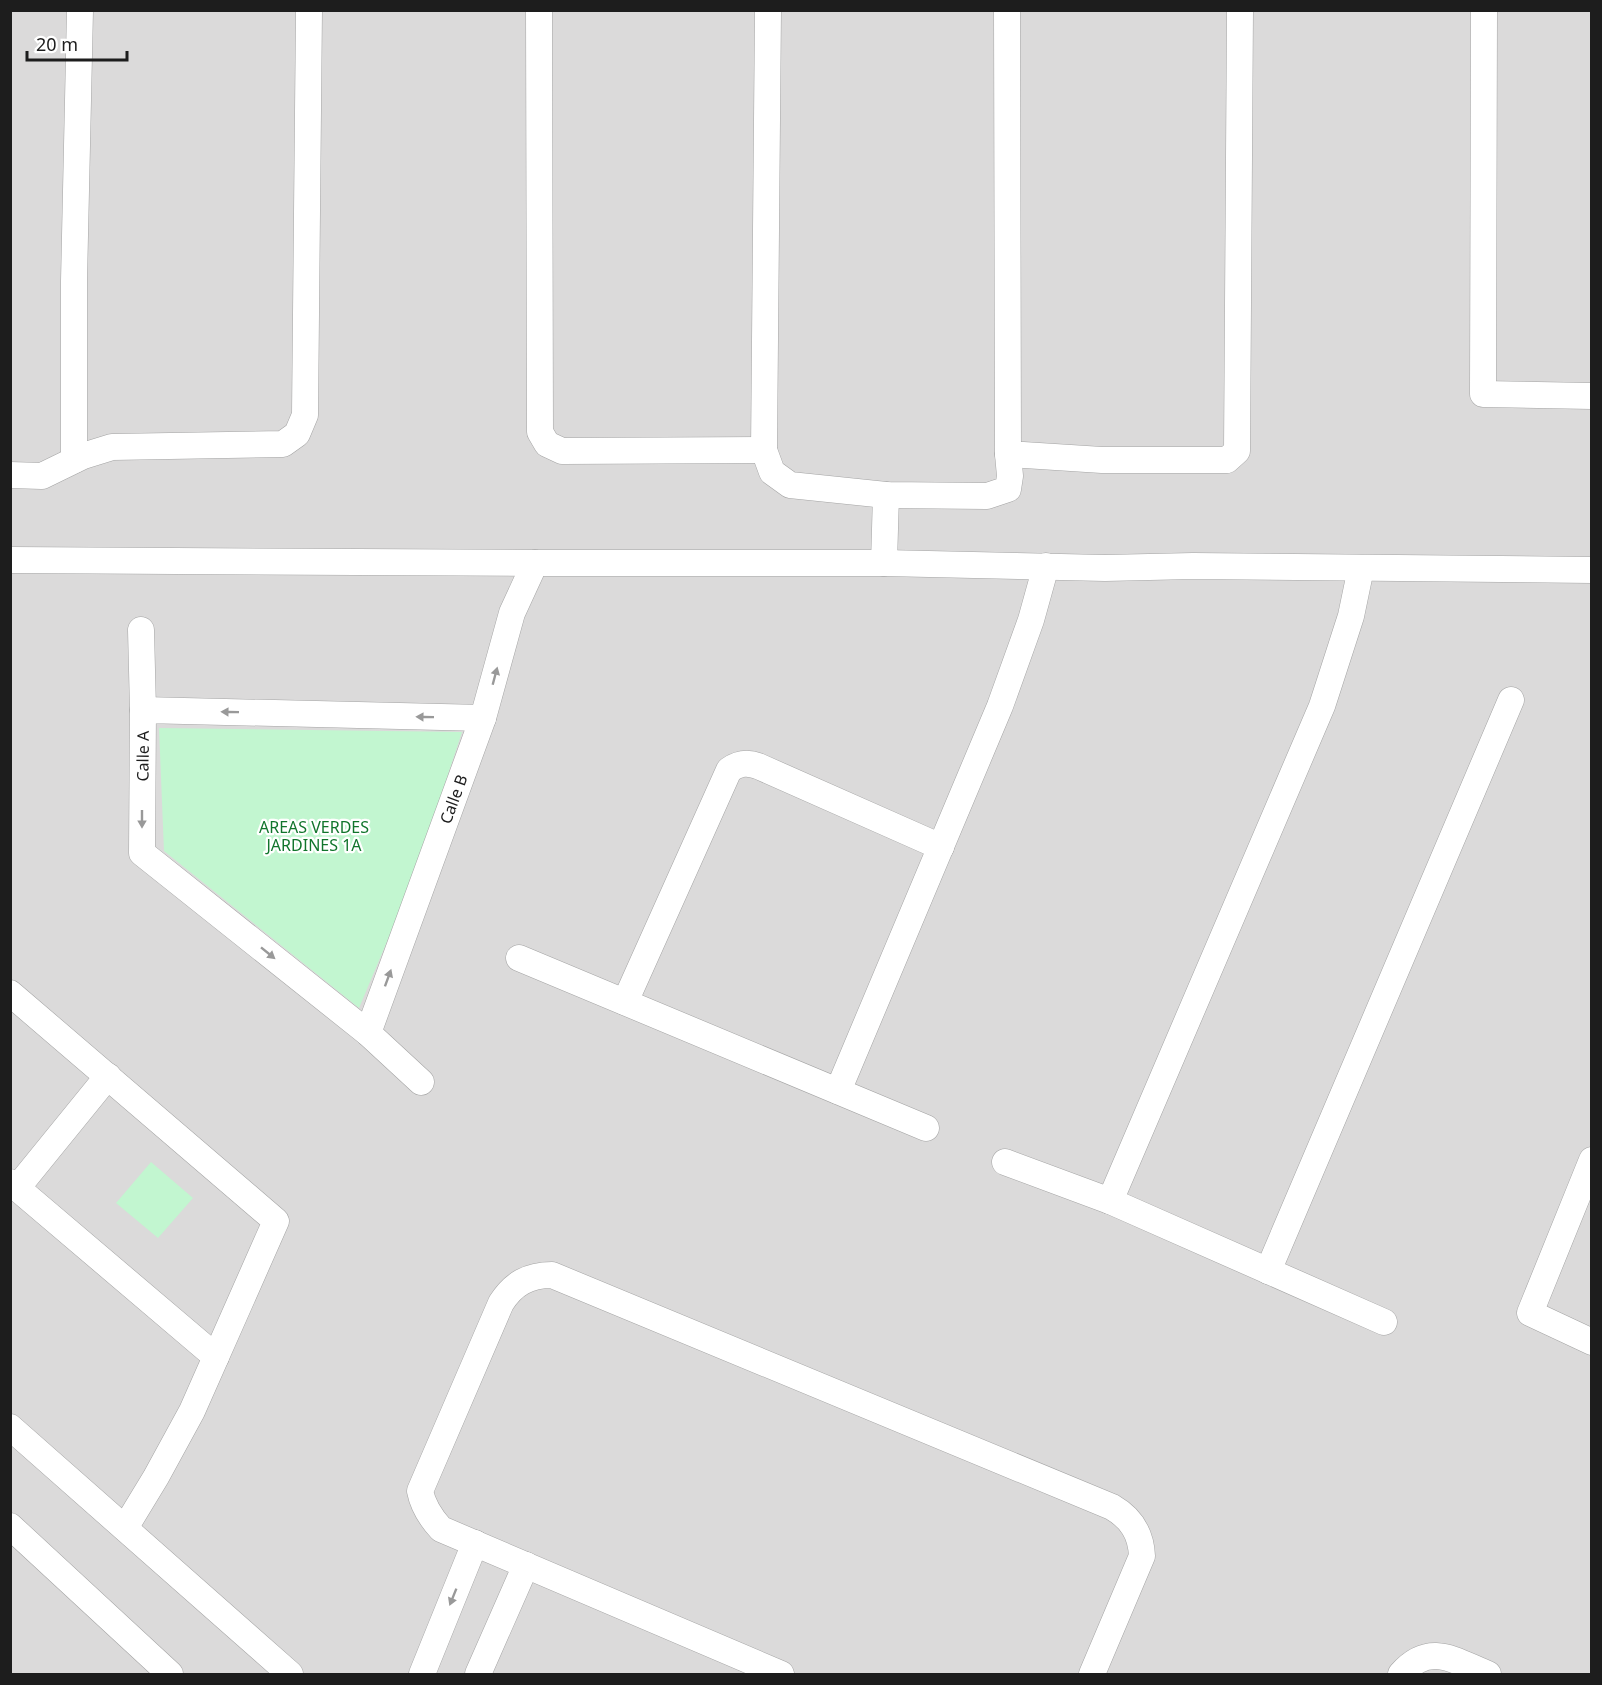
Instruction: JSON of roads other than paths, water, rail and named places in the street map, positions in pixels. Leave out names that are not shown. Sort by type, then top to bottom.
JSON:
[{"type":"street","points":[[74,460],[74,281],[80,10]]},
{"type":"street","points":[[10,475],[42,476],[74,460],[112,447],[283,444],[297,434],[303,425],[305,415],[309,10]]},
{"type":"street","points":[[539,10],[540,432],[547,444],[562,451],[764,450]]},
{"type":"street","points":[[768,10],[764,450],[772,472],[790,485],[886,495],[987,496],[1008,489],[1010,476],[1008,454],[1007,10]]},
{"type":"street","points":[[1008,454],[1102,460],[1227,460],[1237,451],[1240,10]]},
{"type":"street","points":[[1484,10],[1483,394],[1592,396]]},
{"type":"street","points":[[884,563],[886,495]]},
{"type":"street","points":[[10,560],[884,563],[1105,568],[1592,570]]},
{"type":"street","name":"Calle B","points":[[368,1033],[483,718],[512,613],[535,563]]},
{"type":"street","points":[[838,1091],[1000,706],[1031,620],[1046,566]]},
{"type":"street","points":[[1110,1201],[1322,706],[1351,616],[1361,568]]},
{"type":"street","points":[[141,630],[143,710]]},
{"type":"street","points":[[1268,1271],[1511,700]]},
{"type":"street","name":"Calle A","points":[[368,1033],[142,853],[143,710],[483,718]]},
{"type":"street","points":[[625,1002],[729,770],[735,766],[750,763],[758,766],[941,847]]},
{"type":"street","points":[[519,958],[926,1128]]},
{"type":"street","points":[[10,993],[276,1221],[192,1411],[156,1477],[124,1528]]},
{"type":"street","points":[[368,1033],[421,1082]]},
{"type":"street","points":[[108,1076],[14,1185],[216,1357]]},
{"type":"street","points":[[1592,1160],[1530,1313],[1592,1342]]},
{"type":"street","points":[[1005,1162],[1110,1201],[1384,1322]]},
{"type":"street","points":[[780,1674],[441,1529],[425,1509],[420,1491],[501,1304],[507,1294],[526,1279],[538,1275],[552,1275],[1122,1513],[1131,1521],[1137,1532],[1142,1544],[1142,1556],[1092,1674]]},
{"type":"street","points":[[10,1427],[290,1674]]},
{"type":"street","points":[[10,1526],[170,1674]]},
{"type":"street","points":[[422,1674],[475,1543]]},
{"type":"street","points":[[477,1674],[526,1565]]},
{"type":"street","points":[[1401,1674],[1417,1660],[1439,1655],[1488,1674]]},
{"type":"park label","name":"AREAS VERDES JARDINES 1A","points":[[314,836]]}]
